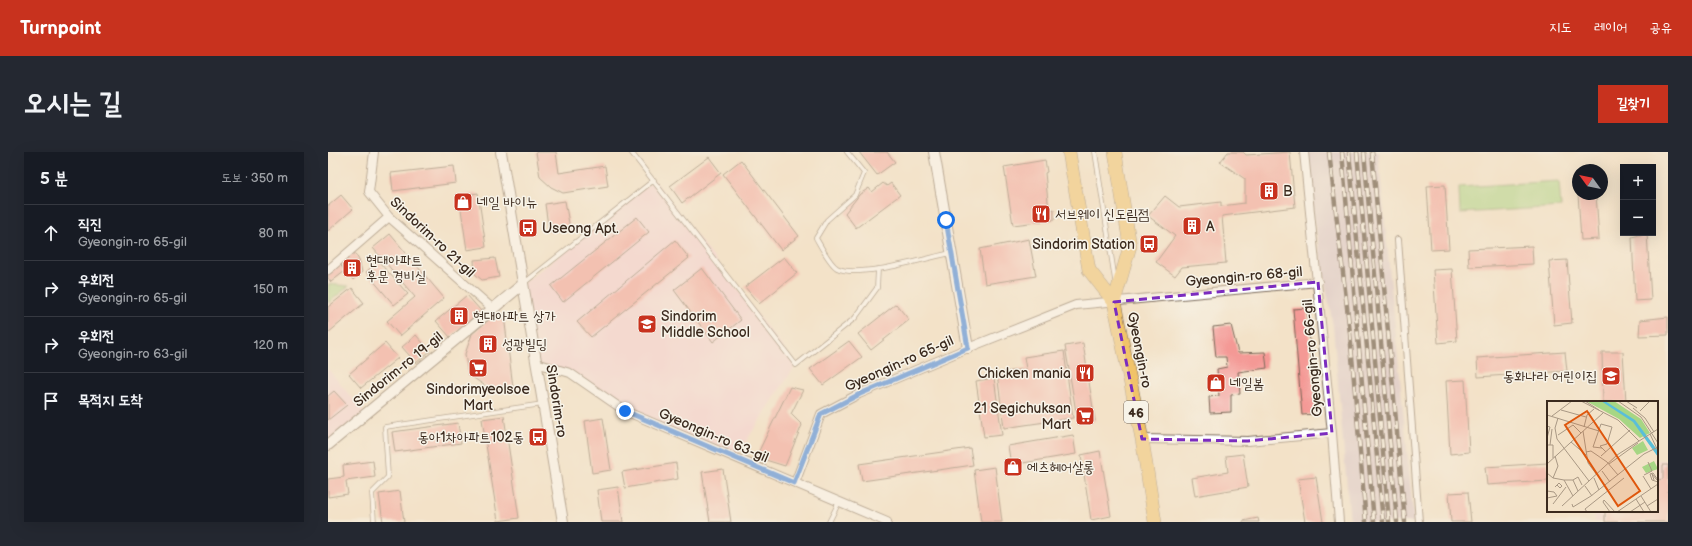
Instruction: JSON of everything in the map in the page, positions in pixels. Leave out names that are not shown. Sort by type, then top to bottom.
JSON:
[{"type":"main road","name":"Gyeongin-ro","points":[[1070,152],[1089,270],[1116,297]]},
{"type":"main road","name":"Gyeongin-ro","points":[[1115,152],[1130,246],[1116,297],[1142,439],[1155,522]]},
{"type":"street","name":"Sindorim-ro 21-gil","points":[[374,152],[369,192],[389,217],[493,309]]},
{"type":"street","name":"Sindorim-ro","points":[[501,152],[563,522]]},
{"type":"street","name":"Gyeongin-ro 65-gil","points":[[934,152],[968,348]]},
{"type":"street","name":"Gyeongin-ro 68-gil","points":[[1116,297],[1318,282],[1304,152]]},
{"type":"street","points":[[328,270],[389,217]]},
{"type":"street","points":[[1398,240],[1419,522]]},
{"type":"street","name":"Gyeongin-ro 66-gil","points":[[1318,282],[1339,522]]},
{"type":"street","name":"Sindorim-ro 19-gil","points":[[328,445],[523,284]]},
{"type":"street","name":"Gyeongin-ro 65-gil","points":[[794,483],[821,414],[860,394],[968,348],[1076,305],[1116,297]]},
{"type":"street","name":"Gyeongin-ro 63-gil","points":[[536,363],[570,373],[625,411],[887,522]]},
{"type":"street","name":"Gyeongin-ro 66-gil","points":[[1142,439],[1248,441],[1332,433]]},
{"type":"lane","points":[[631,152],[796,365],[856,318],[877,288],[878,269]]},
{"type":"lane","points":[[847,152],[864,173],[855,195],[826,220],[816,238],[835,267],[844,271],[878,269],[951,253]]},
{"type":"lane","points":[[1095,152],[1116,297]]},
{"type":"lane","points":[[523,284],[654,180]]},
{"type":"lane","points":[[374,522],[372,493],[388,477],[385,427],[543,404]]},
{"type":"lane","points":[[829,522],[840,502]]},
{"type":"highlighted area","points":[[1318,282],[1332,433],[1248,441],[1142,439],[1114,302]]},
{"type":"shaded area","points":[[1302,152],[1378,152],[1414,522],[1350,522],[1333,326]]},
{"type":"shaded area","name":"Sindorim Middle School","points":[[654,180],[796,365],[735,458],[625,411],[570,373],[536,363],[523,284]]},
{"type":"shaded area","points":[[328,369],[365,414],[328,445]]},
{"type":"shaded area","points":[[1658,460],[1668,460],[1668,522],[1594,522],[1594,512],[1658,512]]},
{"type":"green space","points":[[1559,181],[1561,207],[1460,213],[1459,187]]},
{"type":"green space","points":[[328,284],[349,286],[328,303]]},
{"type":"building","points":[[536,152],[556,152],[559,173],[605,166],[608,186],[563,193],[551,187],[540,177]]},
{"type":"building","points":[[859,152],[887,152],[895,162],[877,175]]},
{"type":"building","points":[[1228,152],[1243,152],[1246,155],[1290,152],[1295,207],[1222,216],[1226,263],[1182,267],[1175,276],[1156,262],[1175,236],[1148,216],[1165,196],[1179,207],[1221,202],[1221,206],[1245,203],[1245,179],[1220,162]]},
{"type":"building","points":[[709,157],[721,173],[682,203],[670,186]]},
{"type":"building","points":[[741,160],[799,236],[781,250],[723,174]]},
{"type":"building","points":[[1045,160],[1049,211],[1054,209],[1054,220],[1013,225],[1004,167]]},
{"type":"building","points":[[454,166],[456,183],[393,191],[391,173]]},
{"type":"building","points":[[883,183],[887,186],[891,183],[900,195],[856,228],[845,213],[860,194],[869,188],[872,192]]},
{"type":"building","points":[[1445,185],[1449,249],[1431,250],[1427,186]]},
{"type":"building","points":[[478,193],[486,247],[467,250],[459,196]]},
{"type":"building","points":[[341,195],[353,209],[328,231],[328,206]]},
{"type":"building","points":[[1578,200],[1596,200],[1599,239],[1581,240]]},
{"type":"building","points":[[565,201],[570,229],[549,233],[545,204]]},
{"type":"building","points":[[637,217],[649,232],[563,302],[551,286]]},
{"type":"building","points":[[390,234],[444,298],[400,336],[387,321],[415,297],[373,248]]},
{"type":"building","points":[[1647,236],[1651,300],[1635,301],[1632,237]]},
{"type":"building","points":[[1029,239],[1036,276],[985,284],[980,249]]},
{"type":"building","points":[[675,240],[689,258],[591,337],[577,322]]},
{"type":"building","points":[[1532,246],[1533,264],[1469,267],[1468,249]]},
{"type":"building","name":"현대아파트 후문 경비실","points":[[354,252],[359,260],[362,272],[353,280],[340,263]]},
{"type":"building","points":[[784,257],[797,273],[759,304],[745,287]]},
{"type":"building","points":[[495,258],[499,277],[482,280],[475,274],[474,260]]},
{"type":"building","points":[[1567,260],[1572,323],[1554,325],[1549,261]]},
{"type":"building","points":[[378,261],[408,294],[394,305],[366,272]]},
{"type":"building","points":[[338,262],[345,271],[331,282],[328,278],[328,270]]},
{"type":"building","points":[[702,268],[741,320],[713,342],[674,290]]},
{"type":"building","points":[[1452,269],[1457,341],[1438,343],[1433,270]]},
{"type":"building","points":[[352,288],[364,303],[328,333],[328,307]]},
{"type":"building","name":"현대아파트 상가","points":[[467,295],[481,311],[450,337],[436,321]]},
{"type":"building","points":[[896,304],[909,320],[871,350],[858,334]]},
{"type":"building","points":[[1307,308],[1316,414],[1302,415],[1293,309]]},
{"type":"building","name":"성광빌딩","points":[[498,312],[504,316],[513,387],[491,390],[468,374],[465,354],[472,334]]},
{"type":"building","points":[[1668,317],[1668,335],[1639,336],[1640,320]]},
{"type":"building","points":[[1231,325],[1238,353],[1265,352],[1267,368],[1238,372],[1240,394],[1231,395],[1231,412],[1210,413],[1209,397],[1219,396],[1217,369],[1227,367],[1226,357],[1216,357],[1213,327]]},
{"type":"building","points":[[416,335],[430,351],[416,363],[402,347]]},
{"type":"building","points":[[849,341],[862,357],[823,385],[810,369]]},
{"type":"building","points":[[385,343],[398,358],[361,388],[349,374]]},
{"type":"building","points":[[1083,343],[1095,421],[1078,424],[1065,346]]},
{"type":"building","points":[[1064,351],[1073,418],[1004,428],[997,373],[1026,369],[1024,357]]},
{"type":"building","points":[[1565,352],[1567,371],[1478,377],[1477,358]]},
{"type":"building","points":[[1602,352],[1623,352],[1626,401],[1603,401]]},
{"type":"building","points":[[994,378],[1002,435],[984,437],[976,381]]},
{"type":"building","points":[[1465,380],[1469,452],[1450,454],[1446,381]]},
{"type":"building","points":[[790,387],[803,390],[791,414],[802,425],[785,466],[756,457]]},
{"type":"building","points":[[334,391],[347,405],[328,420],[328,396]]},
{"type":"building","points":[[504,416],[519,518],[498,521],[482,419]]},
{"type":"building","points":[[603,418],[611,470],[592,473],[585,421]]},
{"type":"building","points":[[458,423],[461,443],[395,452],[392,432]]},
{"type":"building","points":[[1073,435],[1076,454],[1011,465],[1008,446]]},
{"type":"building","points":[[970,448],[973,465],[862,481],[859,464]]},
{"type":"building","points":[[1100,451],[1111,516],[1091,520],[1081,455]]},
{"type":"building","points":[[1243,454],[1248,487],[1195,496],[1192,478],[1228,472],[1226,456]]},
{"type":"building","points":[[373,461],[375,477],[346,481],[348,494],[328,497],[328,479],[344,477],[343,465]]},
{"type":"building","points":[[676,463],[678,479],[625,488],[622,472]]},
{"type":"building","points":[[1547,463],[1547,481],[1487,485],[1485,467]]},
{"type":"building","points":[[1663,465],[1668,465],[1668,522],[1605,522],[1605,512],[1658,512],[1658,480],[1663,479]]},
{"type":"building","points":[[995,467],[1002,522],[981,522],[974,470]]},
{"type":"building","points":[[723,469],[731,522],[710,522],[702,472]]},
{"type":"building","points":[[1316,477],[1323,522],[1305,522],[1298,479]]},
{"type":"building","points":[[618,487],[623,522],[601,522],[597,490]]},
{"type":"building","points":[[400,491],[404,522],[383,522],[379,494]]},
{"type":"building","points":[[1468,492],[1471,522],[1451,522],[1449,493]]},
{"type":"building","points":[[1258,518],[1259,522],[1243,522],[1243,521]]},
{"type":"railway","points":[[1329,152],[1350,333],[1366,522]]},
{"type":"railway","points":[[1342,152],[1374,522]]},
{"type":"railway","points":[[1349,152],[1383,522]]},
{"type":"railway","points":[[1357,152],[1389,522]]},
{"type":"railway","points":[[1364,152],[1397,522]]},
{"type":"railway","points":[[1372,152],[1405,522]]},
{"type":"place","name":"B","points":[[1269,191]]},
{"type":"place","name":"네일 바이뉴","points":[[463,202]]},
{"type":"place","name":"서브웨이 신도림점","points":[[1041,214]]},
{"type":"place","name":"A","points":[[1192,226]]},
{"type":"place","name":"Useong Apt.","points":[[528,228]]},
{"type":"place","name":"Sindorim Station","points":[[1149,244]]},
{"type":"place","name":"현대아파트 후문 경비실","points":[[352,268]]},
{"type":"place","name":"현대아파트 상가","points":[[459,316]]},
{"type":"place","name":"Sindorim Middle School","points":[[647,324]]},
{"type":"place","name":"성광빌딩","points":[[488,344]]},
{"type":"place","name":"Sindorimyeolsoe Mart","points":[[478,368]]},
{"type":"place","name":"Chicken mania","points":[[1085,373]]},
{"type":"place","name":"동화나라 어린이집","points":[[1611,376]]},
{"type":"place","name":"네일봄","points":[[1216,383]]},
{"type":"place","name":"21 Segichuksan Mart","points":[[1085,416]]},
{"type":"place","name":"동아1차아파트102동","points":[[538,437]]},
{"type":"place","name":"에츠헤어살롱","points":[[1013,467]]},
{"type":"route","points":[[625,411],[794,483],[821,414],[860,394],[968,348],[946,220]]}]
